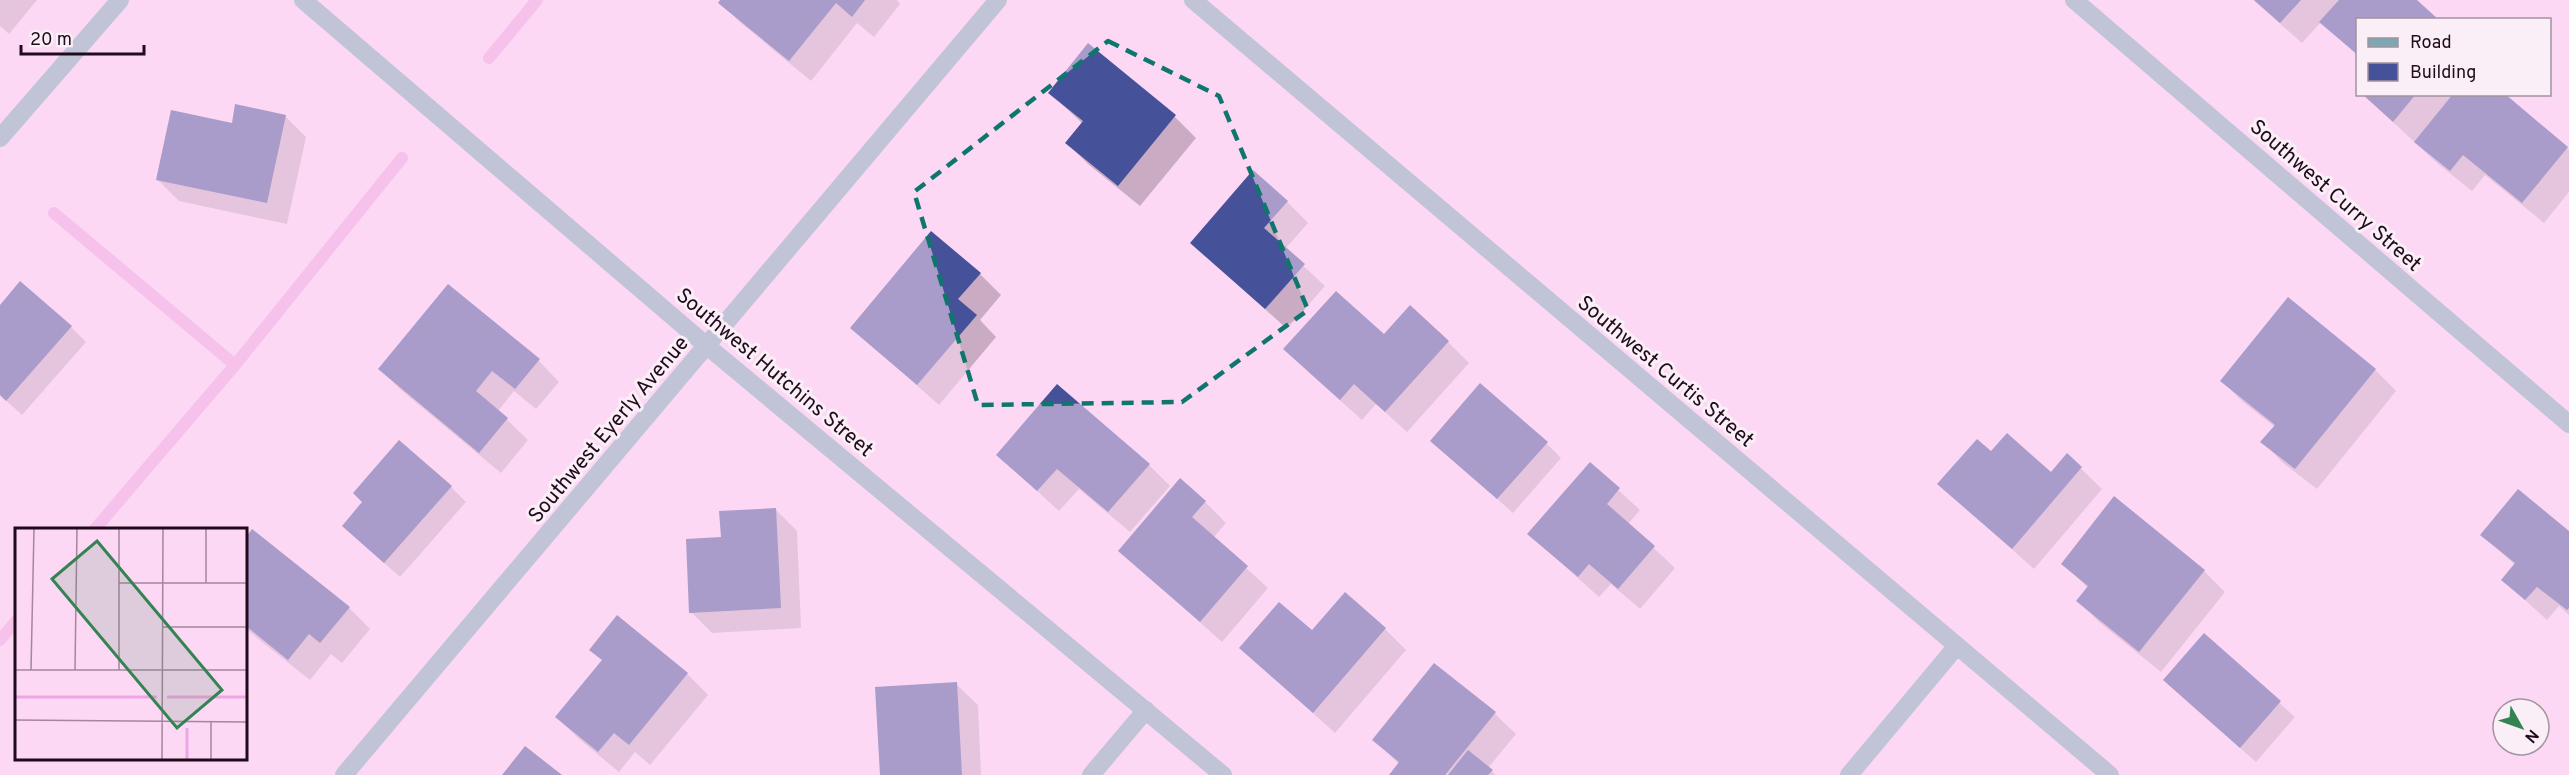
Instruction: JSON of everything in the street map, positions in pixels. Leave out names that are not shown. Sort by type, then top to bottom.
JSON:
[{"type":"street","points":[[0,138],[120,0]]},
{"type":"street","name":"Southwest Hutchins Street","points":[[303,0],[708,346],[1223,775]]},
{"type":"street","name":"Southwest Eyerly Avenue","points":[[344,775],[998,0]]},
{"type":"street","name":"Southwest Curtis Street","points":[[1193,0],[2110,775]]},
{"type":"street","name":"Southwest Curry Street","points":[[2074,0],[2569,424]]},
{"type":"street","points":[[1849,775],[1956,647]]},
{"type":"street","points":[[1091,775],[1146,710]]},
{"type":"highlighted area","points":[[1108,41],[1219,96],[1308,310],[1182,402],[978,405],[914,192]]},
{"type":"building","points":[[720,0],[865,0],[852,17],[836,3],[789,61],[718,3]]},
{"type":"building","points":[[2254,0],[2301,0],[2280,23]]},
{"type":"building","points":[[2339,0],[2417,0],[2437,18],[2356,18],[2356,53],[2319,22]]},
{"type":"building","points":[[1088,43],[1176,115],[1118,186],[1065,143],[1083,121],[1048,93]]},
{"type":"building","points":[[2364,96],[2414,96],[2393,122]]},
{"type":"building","points":[[2451,96],[2507,96],[2568,147],[2522,203],[2463,155],[2450,171],[2414,142]]},
{"type":"building","points":[[235,104],[286,115],[267,203],[156,180],[171,110],[232,123]]},
{"type":"building","points":[[1253,170],[1288,201],[1264,228],[1305,264],[1265,309],[1190,243]]},
{"type":"building","points":[[931,231],[981,273],[958,299],[977,315],[917,385],[850,328]]},
{"type":"building","points":[[20,281],[72,326],[6,401],[0,395],[0,305]]},
{"type":"building","points":[[448,284],[540,359],[515,389],[492,371],[476,391],[508,418],[479,453],[378,369]]},
{"type":"building","points":[[1336,291],[1384,334],[1410,305],[1449,341],[1385,412],[1354,384],[1340,400],[1283,349]]},
{"type":"building","points":[[2288,297],[2376,369],[2295,469],[2260,442],[2275,425],[2220,381]]},
{"type":"building","points":[[1480,383],[1548,442],[1497,499],[1430,441]]},
{"type":"building","points":[[1057,384],[1150,464],[1108,512],[1057,469],[1037,491],[996,455]]},
{"type":"building","points":[[2007,433],[2051,472],[2067,453],[2082,467],[2012,549],[1937,484],[1977,439],[1991,451]]},
{"type":"building","points":[[399,440],[452,486],[384,563],[342,526],[362,502],[353,493]]},
{"type":"building","points":[[1590,462],[1620,488],[1607,504],[1655,546],[1618,589],[1589,564],[1578,577],[1527,534]]},
{"type":"building","points":[[1180,478],[1206,501],[1192,517],[1248,566],[1200,622],[1118,551]]},
{"type":"building","points":[[2518,489],[2569,531],[2569,608],[2567,610],[2537,587],[2525,600],[2501,580],[2515,563],[2480,535]]},
{"type":"building","points":[[2114,496],[2205,570],[2139,652],[2076,601],[2088,586],[2061,564]]},
{"type":"building","points":[[776,508],[781,608],[689,613],[686,539],[721,537],[719,511]]},
{"type":"building","points":[[252,529],[350,607],[320,643],[309,634],[288,660],[248,628],[248,534]]},
{"type":"building","points":[[1345,592],[1386,628],[1313,713],[1239,648],[1279,602],[1312,630]]},
{"type":"building","points":[[617,615],[688,673],[629,745],[614,733],[598,752],[555,717],[602,660],[589,650]]},
{"type":"building","points":[[2204,633],[2281,701],[2240,748],[2163,680]]},
{"type":"building","points":[[1434,663],[1496,712],[1445,775],[1389,775],[1399,762],[1372,740]]},
{"type":"building","points":[[957,682],[962,775],[880,775],[875,687]]},
{"type":"building","points":[[525,746],[562,775],[502,775]]},
{"type":"building","points":[[1468,750],[1493,770],[1488,775],[1448,775]]},
{"type":"waterway","points":[[489,58],[537,0]]},
{"type":"waterway","points":[[96,528],[235,365],[402,158]]},
{"type":"waterway","points":[[54,213],[235,365]]},
{"type":"waterway","points":[[0,640],[15,622]]}]
